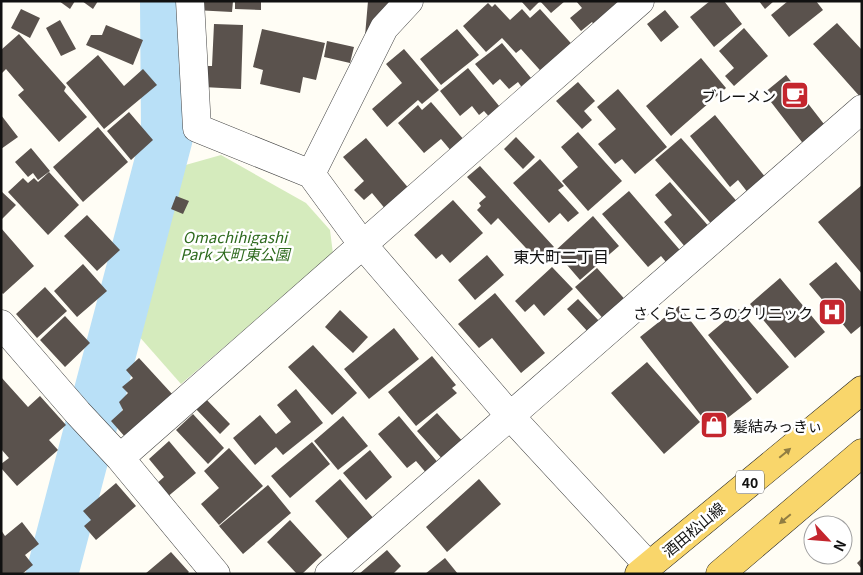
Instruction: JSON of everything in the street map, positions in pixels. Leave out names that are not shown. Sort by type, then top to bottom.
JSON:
[{"type":"main road","name":"酒田松山線","points":[[644,570],[862,390]]},
{"type":"main road","points":[[720,574],[862,454]]},
{"type":"street","points":[[190,1],[197,128],[311,174],[363,245],[644,570]]},
{"type":"street","points":[[311,174],[384,28],[410,1]]},
{"type":"street","points":[[113,450],[363,245],[640,1]]},
{"type":"street","points":[[329,574],[862,109]]},
{"type":"street","points":[[4,332],[113,450],[216,574]]},
{"type":"green space","name":"Omachihigashi Park 大町東公園","points":[[221,155],[306,203],[330,230],[333,254],[181,384],[137,334],[182,166]]},
{"type":"building","points":[[59,1],[75,1],[70,9]]},
{"type":"building","points":[[82,1],[98,1],[93,9]]},
{"type":"building","points":[[194,1],[233,1],[232,12],[194,10]]},
{"type":"building","points":[[235,1],[261,1],[261,10],[235,9]]},
{"type":"building","points":[[368,1],[408,1],[365,36]]},
{"type":"building","points":[[521,1],[540,1],[530,11]]},
{"type":"building","points":[[540,1],[565,1],[551,13]]},
{"type":"building","points":[[576,1],[616,1],[624,11],[599,31],[592,22],[581,31],[570,18],[582,8]]},
{"type":"building","points":[[710,1],[724,1],[742,24],[714,47],[690,17]]},
{"type":"building","points":[[759,1],[774,1],[765,9]]},
{"type":"building","points":[[788,1],[816,1],[823,10],[789,37],[771,15]]},
{"type":"building","points":[[488,3],[492,7],[495,4],[510,20],[522,9],[530,18],[540,9],[578,51],[547,78],[521,49],[516,53],[502,38],[486,52],[463,26]]},
{"type":"building","points":[[21,9],[40,18],[30,38],[11,28]]},
{"type":"building","points":[[665,10],[679,27],[661,42],[647,24]]},
{"type":"building","points":[[60,20],[76,49],[61,56],[46,28]]},
{"type":"building","points":[[837,23],[862,50],[862,99],[813,44]]},
{"type":"building","points":[[214,24],[243,25],[241,89],[203,87],[204,66],[212,66]]},
{"type":"building","points":[[106,25],[143,40],[133,65],[86,45],[91,35],[102,35]]},
{"type":"building","points":[[744,28],[768,56],[734,86],[725,76],[734,68],[719,51]]},
{"type":"building","points":[[262,29],[325,43],[316,80],[303,77],[300,93],[260,84],[263,70],[253,67]]},
{"type":"building","points":[[457,29],[479,55],[441,85],[420,59]]},
{"type":"building","points":[[19,34],[66,87],[64,91],[87,117],[59,142],[18,95],[24,90],[6,69],[1,74],[1,50]]},
{"type":"building","points":[[327,41],[354,47],[350,63],[324,57]]},
{"type":"building","points":[[502,43],[536,84],[526,93],[518,82],[509,89],[500,79],[493,85],[475,64]]},
{"type":"building","points":[[404,49],[439,90],[422,104],[418,100],[387,127],[372,109],[402,83],[386,64]]},
{"type":"building","points":[[98,55],[124,86],[143,69],[157,85],[104,129],[66,83]]},
{"type":"building","points":[[701,58],[726,88],[671,136],[646,106]]},
{"type":"building","points":[[468,68],[504,112],[493,121],[484,111],[479,115],[472,106],[460,116],[440,91]]},
{"type":"building","points":[[786,75],[827,128],[805,146],[764,93]]},
{"type":"building","points":[[578,82],[595,101],[584,111],[592,120],[582,129],[556,101]]},
{"type":"building","points":[[618,89],[667,147],[635,174],[622,159],[615,164],[598,144],[616,129],[597,107]]},
{"type":"building","points":[[431,102],[465,141],[452,152],[441,139],[424,153],[398,123],[418,105],[422,110]]},
{"type":"building","points":[[129,112],[153,140],[131,160],[107,131]]},
{"type":"building","points":[[1,115],[18,137],[1,149]]},
{"type":"building","points":[[715,115],[770,183],[752,198],[738,180],[730,187],[690,136]]},
{"type":"building","points":[[98,127],[128,162],[83,202],[53,167]]},
{"type":"building","points":[[578,132],[622,181],[588,211],[562,181],[578,167],[561,147]]},
{"type":"building","points":[[516,137],[535,157],[523,169],[504,149]]},
{"type":"building","points":[[366,138],[411,191],[387,211],[372,193],[364,200],[354,190],[364,181],[343,157]]},
{"type":"building","points":[[681,138],[741,206],[715,228],[655,160]]},
{"type":"building","points":[[31,148],[50,171],[38,180],[33,173],[28,177],[15,162]]},
{"type":"building","points":[[540,159],[564,186],[558,190],[579,213],[568,222],[560,213],[549,223],[513,183]]},
{"type":"building","points":[[480,166],[554,247],[538,261],[498,218],[491,225],[477,210],[481,206],[479,203],[486,197],[467,177]]},
{"type":"building","points":[[49,172],[79,205],[48,235],[8,192],[23,178],[28,183],[34,178],[38,182]]},
{"type":"building","points":[[670,182],[711,229],[687,249],[664,222],[672,215],[655,195]]},
{"type":"building","points":[[862,185],[862,274],[818,222]]},
{"type":"building","points":[[1,191],[16,205],[1,220]]},
{"type":"building","points":[[629,191],[685,256],[671,268],[661,256],[648,267],[602,214]]},
{"type":"building","points":[[176,196],[189,201],[183,214],[171,209]]},
{"type":"building","points":[[453,200],[483,233],[450,263],[442,254],[436,259],[414,235]]},
{"type":"building","points":[[87,215],[120,250],[97,271],[64,236]]},
{"type":"building","points":[[593,216],[619,246],[580,280],[555,251]]},
{"type":"building","points":[[1,228],[34,266],[3,294],[1,292]]},
{"type":"building","points":[[487,255],[504,275],[475,300],[458,280]]},
{"type":"building","points":[[836,262],[862,293],[862,325],[851,334],[809,284]]},
{"type":"building","points":[[83,264],[107,291],[77,317],[54,291]]},
{"type":"building","points":[[552,267],[573,289],[544,316],[534,304],[525,312],[515,301]]},
{"type":"building","points":[[597,268],[629,304],[607,323],[575,287]]},
{"type":"building","points":[[780,278],[825,332],[795,358],[750,304]]},
{"type":"building","points":[[45,287],[67,311],[37,338],[16,314]]},
{"type":"building","points":[[495,293],[545,353],[521,373],[492,338],[479,348],[458,324]]},
{"type":"building","points":[[578,299],[601,323],[589,333],[567,309]]},
{"type":"building","points":[[679,306],[752,399],[712,430],[640,337]]},
{"type":"building","points":[[739,309],[789,367],[757,394],[708,335]]},
{"type":"building","points":[[340,310],[368,337],[353,353],[325,327]]},
{"type":"building","points":[[65,316],[90,343],[65,367],[40,340]]},
{"type":"building","points":[[394,328],[419,359],[369,399],[344,369]]},
{"type":"building","points":[[313,345],[357,393],[332,415],[288,367]]},
{"type":"building","points":[[432,356],[456,385],[452,388],[457,393],[416,426],[388,392]]},
{"type":"building","points":[[139,358],[173,395],[126,438],[111,421],[123,410],[119,402],[128,393],[122,387],[133,378],[126,370]]},
{"type":"building","points":[[647,362],[700,422],[664,454],[611,393]]},
{"type":"building","points":[[1,377],[28,407],[40,396],[66,425],[49,440],[58,450],[17,486],[1,468],[1,464],[9,458],[1,449]]},
{"type":"building","points":[[296,389],[323,423],[283,455],[276,447],[255,465],[233,438],[260,415],[276,434],[291,422],[277,405]]},
{"type":"building","points":[[205,398],[230,424],[220,434],[195,408]]},
{"type":"building","points":[[437,413],[465,444],[445,462],[417,431]]},
{"type":"building","points":[[193,414],[224,448],[208,464],[176,430]]},
{"type":"building","points":[[343,416],[368,446],[338,470],[314,441]]},
{"type":"building","points":[[399,416],[440,465],[428,475],[416,461],[407,468],[378,434]]},
{"type":"building","points":[[169,441],[196,473],[166,498],[155,485],[164,477],[149,459]]},
{"type":"building","points":[[312,442],[330,464],[290,498],[271,476]]},
{"type":"building","points":[[229,448],[263,486],[219,525],[201,504],[219,488],[204,471]]},
{"type":"building","points":[[370,450],[392,477],[366,500],[343,473]]},
{"type":"building","points":[[340,479],[374,519],[350,541],[315,501]]},
{"type":"building","points":[[479,479],[501,504],[447,552],[426,527]]},
{"type":"building","points":[[116,483],[136,506],[96,540],[84,526],[91,520],[83,511]]},
{"type":"building","points":[[268,485],[291,513],[243,554],[219,526]]},
{"type":"building","points":[[290,520],[322,555],[302,574],[297,574],[267,542]]},
{"type":"building","points":[[22,522],[39,544],[25,555],[33,565],[22,574],[1,574],[1,530],[5,536]]},
{"type":"building","points":[[387,550],[401,566],[393,574],[359,574]]},
{"type":"building","points":[[171,552],[189,572],[187,574],[145,574]]},
{"type":"building","points":[[445,558],[458,574],[425,574]]},
{"type":"building","points":[[862,558],[862,569],[857,563]]},
{"type":"waterway","points":[[52,574],[167,137],[166,1]]},
{"type":"place","name":"ブレーメン","points":[[795,95]]},
{"type":"place","name":"さくらこころのクリニック","points":[[832,312]]},
{"type":"place","name":"髪結みっきぃ","points":[[714,425]]},
{"type":"district","name":"東大町二丁目","points":[[561,256]]}]
